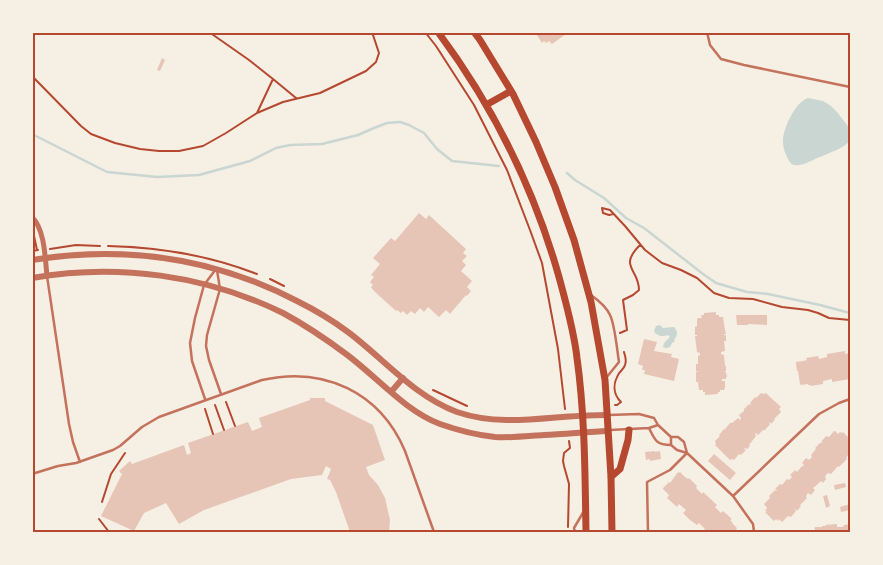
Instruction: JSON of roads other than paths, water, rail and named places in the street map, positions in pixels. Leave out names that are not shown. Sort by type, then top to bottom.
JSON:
[{"type":"main road","points":[[438,32],[468,74],[510,148],[541,221],[555,265],[577,358],[584,432],[586,532]]},
{"type":"main road","points":[[474,32],[511,91],[536,142],[574,240],[589,292],[605,380],[611,477],[612,532]]},
{"type":"main road","points":[[486,105],[511,91]]},
{"type":"main road","points":[[611,477],[620,469],[629,430]]},
{"type":"street","points":[[32,217],[40,228],[47,276]]},
{"type":"street","points":[[32,260],[88,254],[136,255],[190,262],[232,273],[267,286],[322,314],[357,339],[422,394],[458,412],[480,418],[506,421],[608,415]]},
{"type":"street","points":[[32,278],[93,272],[125,272],[171,277],[204,284],[259,303],[307,327],[348,355],[411,408],[428,419],[449,427],[471,433],[510,437],[608,430]]},
{"type":"street","points":[[392,392],[403,378]]},
{"type":"lane","points":[[707,32],[710,45],[721,59],[850,87]]},
{"type":"lane","points":[[205,399],[192,362],[190,343],[204,284],[217,269]]},
{"type":"lane","points":[[217,269],[220,289],[207,335],[206,346],[221,394]]},
{"type":"lane","points":[[47,276],[68,424],[80,462]]},
{"type":"lane","points":[[589,292],[607,309],[611,316],[619,362],[605,380]]},
{"type":"lane","points":[[32,474],[80,462],[116,448],[142,427],[159,417],[205,399],[275,377],[315,378],[330,381],[359,394],[380,412],[391,425],[405,451],[434,532]]},
{"type":"lane","points":[[733,496],[819,414],[850,399]]},
{"type":"lane","points":[[608,415],[639,414],[654,418],[658,425],[671,437],[678,437],[684,442],[686,453]]},
{"type":"lane","points":[[608,430],[649,428],[658,425]]},
{"type":"lane","points":[[649,428],[655,441],[663,445],[671,445],[677,450],[686,453],[733,496],[753,524],[754,532]]},
{"type":"lane","points":[[671,437],[671,445]]},
{"type":"lane","points":[[648,532],[648,482],[670,470],[686,453]]},
{"type":"lane","points":[[575,532],[574,528],[586,507]]},
{"type":"waterway","points":[[32,134],[107,172],[157,177],[199,175],[250,161],[276,148],[290,145],[322,144],[358,135],[387,123],[400,122],[424,133],[437,149],[452,161],[499,166]]},
{"type":"waterway","points":[[567,173],[604,198],[626,218],[644,228],[716,283],[747,292],[768,294],[850,313]]}]
